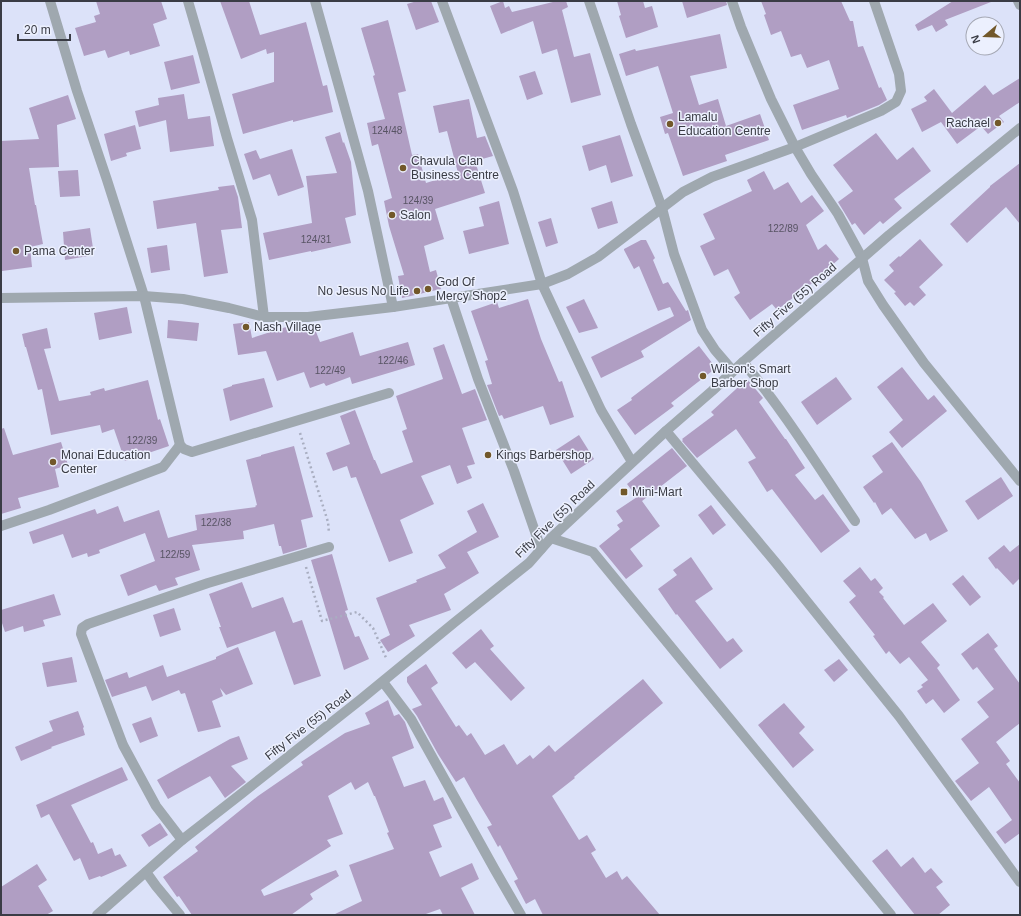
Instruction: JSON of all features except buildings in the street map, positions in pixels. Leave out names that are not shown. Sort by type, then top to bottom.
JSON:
[{"type":"street","points":[[50,1],[77,91],[144,296],[180,445],[184,449],[192,452],[389,393]]},
{"type":"street","points":[[188,1],[252,220],[264,317]]},
{"type":"street","points":[[314,1],[368,191],[393,307]]},
{"type":"street","points":[[442,1],[513,191],[542,284],[600,410],[632,462]]},
{"type":"street","points":[[589,1],[631,124],[662,208],[674,254],[702,330],[715,350],[733,371]]},
{"type":"street","points":[[732,1],[741,27],[771,99],[810,174],[838,214],[862,258],[868,281],[883,305],[929,369],[1020,481]]},
{"type":"street","points":[[1,298],[144,296],[183,299],[264,317],[308,317],[393,307],[542,284],[568,274],[598,257],[683,192],[712,177],[795,147],[881,111],[896,102],[901,91],[899,74],[874,1]]},
{"type":"street","points":[[1018,1],[1020,5]]},
{"type":"street","name":"Fifty Five (55) Road","points":[[97,915],[182,840],[383,682],[529,563],[551,538],[632,462],[743,362],[862,258],[1020,128]]},
{"type":"street","points":[[451,298],[478,379],[514,471],[541,549]]},
{"type":"street","points":[[743,362],[763,386],[855,522]]},
{"type":"street","points":[[666,431],[776,563],[899,716],[1020,882]]},
{"type":"street","points":[[1,526],[49,510],[163,467],[180,445]]},
{"type":"street","points":[[551,538],[593,552],[891,915]]},
{"type":"street","points":[[182,840],[156,806],[123,745],[81,634],[82,628],[88,624],[201,586],[329,547]]},
{"type":"street","points":[[383,682],[411,719],[521,915]]},
{"type":"street","points":[[146,872],[180,915]]},
{"type":"path","points":[[296,421],[328,522],[329,547]]},
{"type":"path","points":[[302,555],[322,621],[357,612],[373,628],[393,673]]},
{"type":"place","name":"Rachael","points":[[998,123]]},
{"type":"place","name":"Lamalu Education Centre","points":[[670,124]]},
{"type":"place","name":"Chavula Clan Business Centre","points":[[403,168]]},
{"type":"place","name":"Salon","points":[[392,215]]},
{"type":"place","name":"Pama Center","points":[[16,251]]},
{"type":"place","name":"God Of Mercy Shop2","points":[[428,289]]},
{"type":"place","name":"No Jesus No Life","points":[[417,291]]},
{"type":"place","name":"Nash Village","points":[[246,327]]},
{"type":"place","name":"Wilson's Smart Barber Shop","points":[[703,376]]},
{"type":"place","name":"Kings Barbershop","points":[[488,455]]},
{"type":"place","name":"Monai Education Center","points":[[53,462]]},
{"type":"place","name":"Mini-Mart","points":[[624,492]]}]
